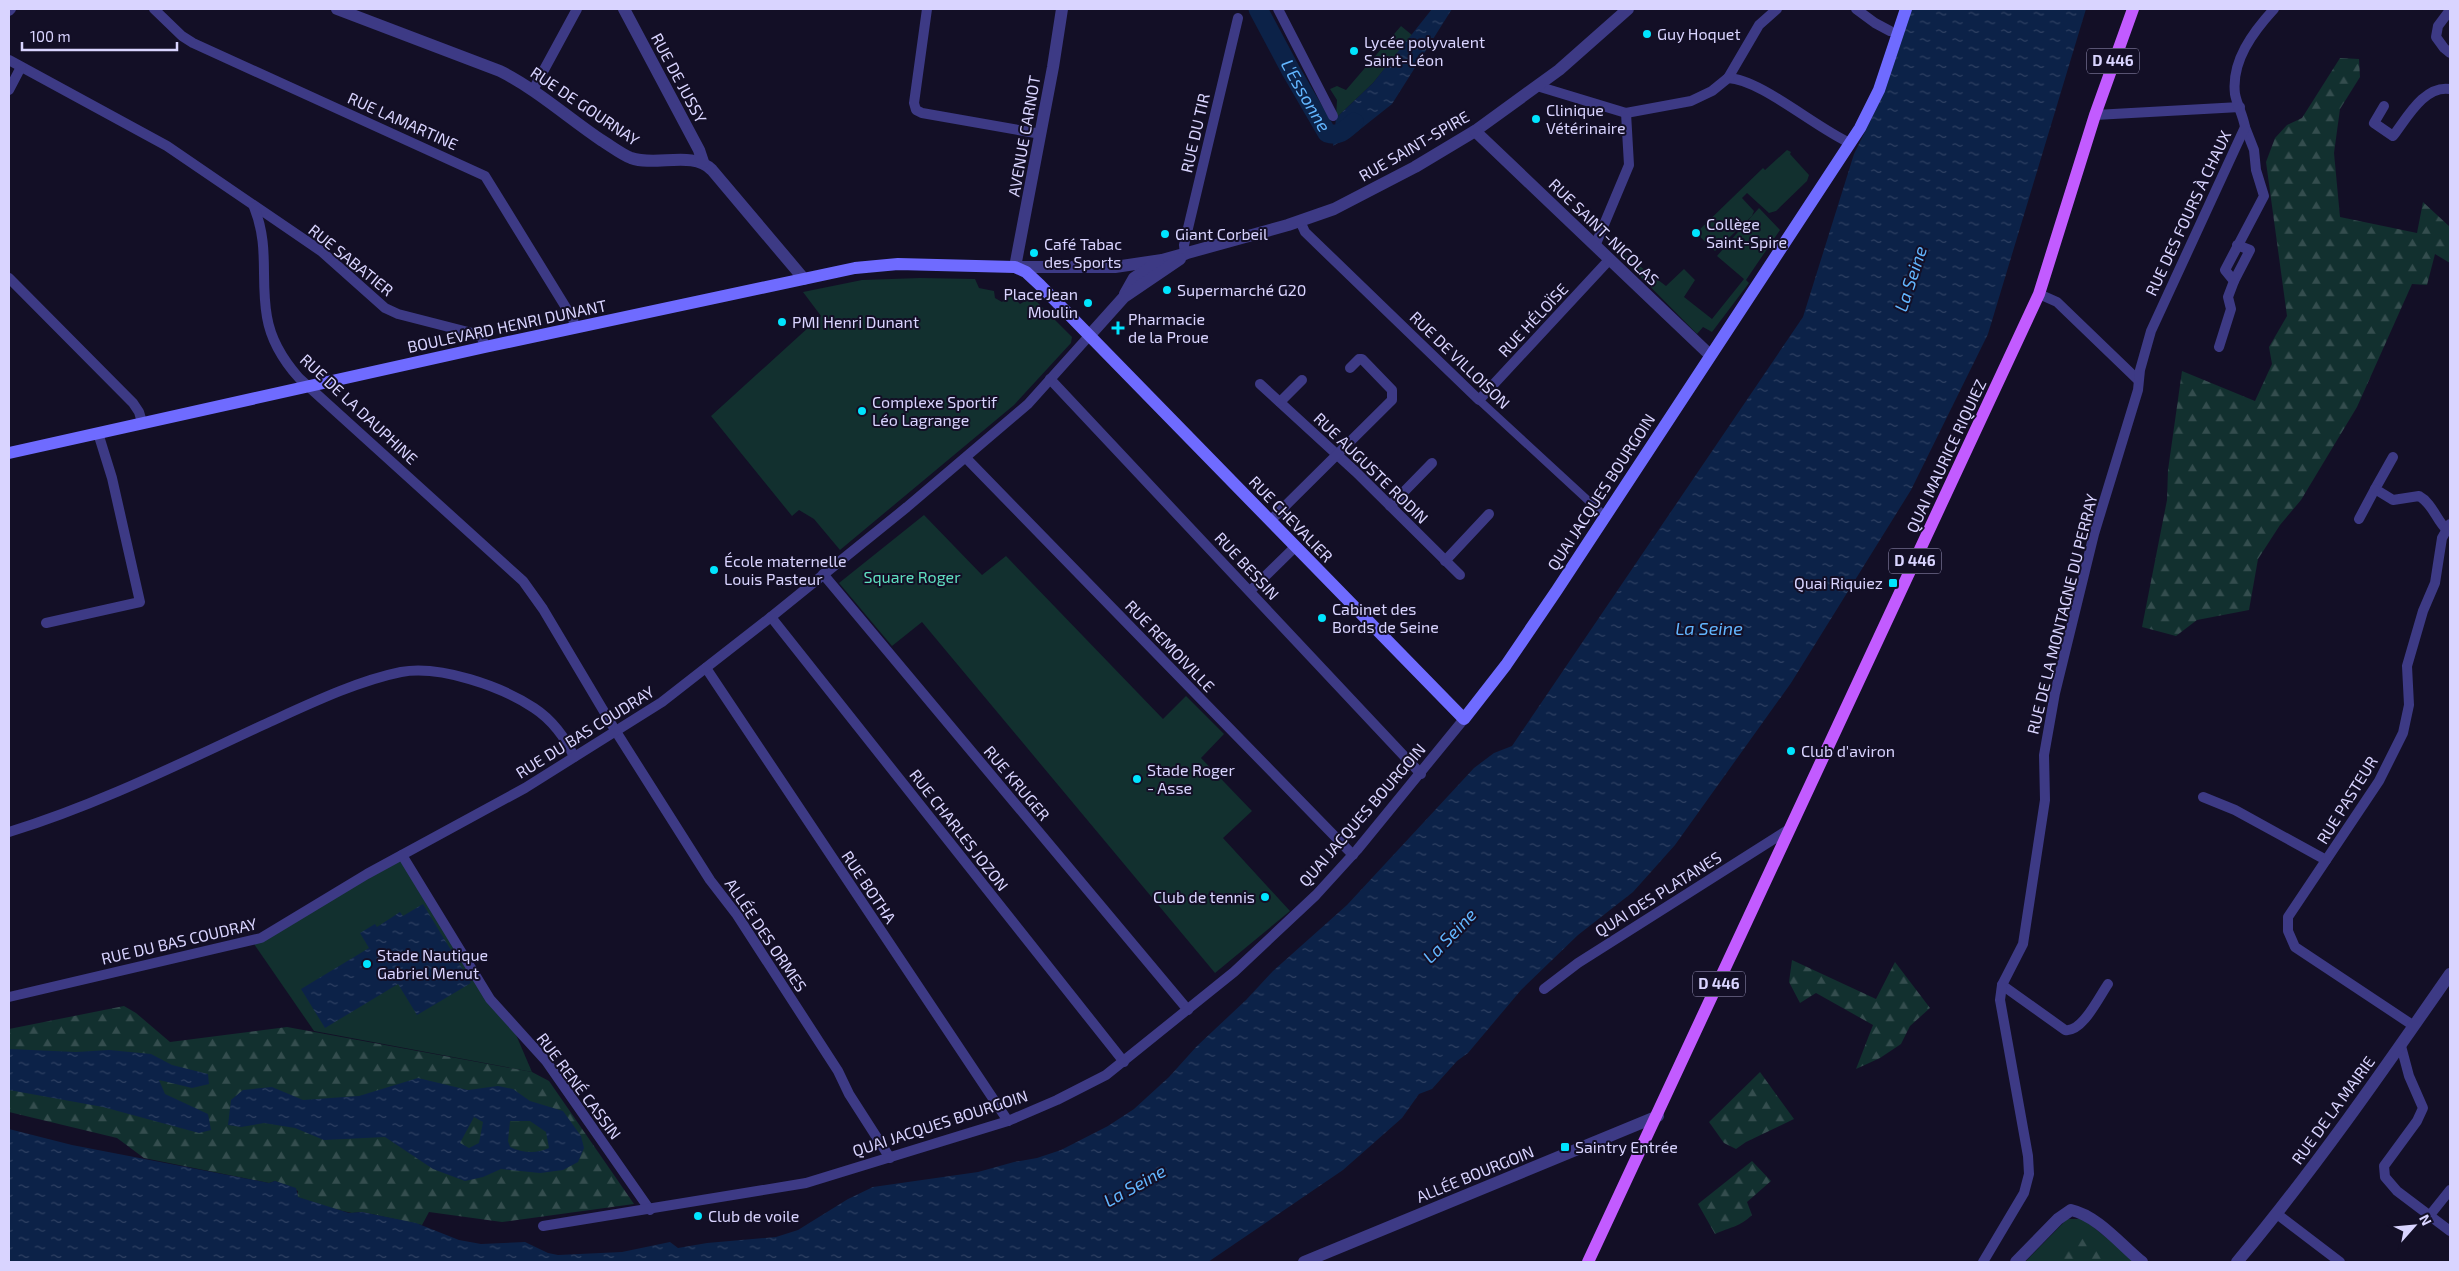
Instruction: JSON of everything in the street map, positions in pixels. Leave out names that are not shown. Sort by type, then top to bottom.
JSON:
[{"type":"main road","name":"QUAI JACQUES BOURGOIN","points":[[1850,143],[1898,9]]},
{"type":"main road","name":"QUAI JACQUES BOURGOIN","points":[[1464,719],[1506,665],[1869,113],[1879,90],[1906,9]]},
{"type":"main road","name":"D 446","points":[[2095,115],[2133,9]]},
{"type":"main road","name":"QUAI MAURICE RIQUIEZ","points":[[1791,828],[2039,294],[2095,115]]},
{"type":"main road","name":"BOULEVARD HENRI DUNANT","points":[[9,453],[485,347],[877,265],[949,264],[1015,268]]},
{"type":"main road","name":"RUE CHEVALIER","points":[[1015,268],[1026,272],[1034,280],[1464,719]]},
{"type":"main road","name":"D 446","points":[[1588,1262],[1658,1116],[1791,828]]},
{"type":"street","name":"RUE LAMARTINE","points":[[154,9],[182,36],[193,43],[485,176],[573,319],[576,328]]},
{"type":"street","name":"RUE DE GOURNAY","points":[[337,9],[500,71],[533,90],[579,125],[628,157],[641,160],[703,162]]},
{"type":"street","points":[[533,90],[577,9]]},
{"type":"street","name":"RUE DE JUSSY","points":[[624,9],[699,150],[703,162]]},
{"type":"street","points":[[927,9],[914,103],[916,110],[922,113],[1041,134]]},
{"type":"street","name":"AVENUE CARNOT","points":[[1015,268],[1041,134],[1062,9]]},
{"type":"street","points":[[1278,9],[1333,116]]},
{"type":"street","name":"RUE SAINT-SPIRE","points":[[1015,268],[1115,267],[1162,260],[1300,221],[1334,209],[1374,189],[1475,131],[1538,86],[1617,13],[1628,9]]},
{"type":"street","points":[[1856,9],[1890,31]]},
{"type":"street","name":"RUE DES FOURS À CHAUX","points":[[2138,380],[2151,331],[2170,285],[2245,127],[2235,96],[2234,83],[2237,65],[2250,39],[2274,9]]},
{"type":"street","points":[[1538,86],[1626,113],[1691,101],[1712,91],[1728,78],[1759,24],[1774,10]]},
{"type":"street","points":[[2450,10],[2438,26],[2436,37],[2450,53]]},
{"type":"street","name":"RUE DU TIR","points":[[1185,255],[1184,245],[1238,18]]},
{"type":"street","points":[[9,60],[145,133],[254,207]]},
{"type":"street","points":[[9,90],[21,67]]},
{"type":"street","points":[[1728,78],[1749,82],[1830,134],[1850,143]]},
{"type":"street","points":[[2384,106],[2374,123],[2393,136],[2426,96],[2438,88],[2450,89]]},
{"type":"street","points":[[2095,115],[2240,107]]},
{"type":"street","points":[[1595,246],[1629,165],[1626,113]]},
{"type":"street","points":[[2219,347],[2231,309],[2228,297],[2234,281],[2225,270],[2264,196],[2256,170],[2254,150],[2245,127]]},
{"type":"street","name":"RUE SAINT-NICOLAS","points":[[1475,131],[1710,355]]},
{"type":"street","points":[[703,162],[718,177],[804,279]]},
{"type":"street","name":"RUE SABATIER","points":[[254,207],[320,251],[385,308],[406,316],[476,334],[482,338],[485,347]]},
{"type":"street","name":"RUE DE LA DAUPHINE","points":[[254,207],[264,240],[267,316],[270,330],[286,363],[299,378],[523,581],[543,609],[615,730]]},
{"type":"street","name":"RUE DE VILLOISON","points":[[1300,221],[1305,232],[1479,400],[1605,516]]},
{"type":"street","name":"RUE SAINT-SPIRE","points":[[1092,339],[1124,297],[1185,255]]},
{"type":"street","points":[[1134,278],[1162,260]]},
{"type":"street","name":"RUE HÉLOÏSE","points":[[1479,400],[1609,260]]},
{"type":"street","points":[[1115,267],[1139,280],[1124,297]]},
{"type":"street","points":[[1034,280],[1047,269]]},
{"type":"street","points":[[9,278],[134,403],[142,422]]},
{"type":"street","points":[[2039,294],[2057,302],[2138,380]]},
{"type":"street","name":"RUE DU BAS COUDRAY","points":[[9,997],[261,938],[402,855],[525,788],[662,702],[771,617],[966,458],[1028,404],[1050,379],[1092,339]]},
{"type":"street","points":[[1270,521],[1392,400],[1392,390],[1362,359],[1359,359],[1350,368]]},
{"type":"street","name":"RUE BESSIN","points":[[1050,379],[1421,774]]},
{"type":"street","points":[[1280,402],[1302,380]]},
{"type":"street","name":"RUE DE LA MONTAGNE DU PERRAY","points":[[1984,1261],[2024,1193],[2029,1174],[2028,1156],[2000,1000],[2002,985],[2023,944],[2045,800],[2044,755],[2054,693],[2094,534],[2138,390],[2138,380]]},
{"type":"street","name":"RUE AUGUSTE RODIN","points":[[1260,384],[1338,455],[1460,575]]},
{"type":"street","points":[[46,623],[140,602],[112,478],[98,433]]},
{"type":"street","points":[[2359,519],[2393,457]]},
{"type":"street","name":"RUE REMOIVILLE","points":[[966,458],[1353,855]]},
{"type":"street","points":[[1390,506],[1432,463]]},
{"type":"street","points":[[2376,489],[2393,500],[2419,496],[2430,504],[2436,518],[2448,527]]},
{"type":"street","points":[[1445,561],[1489,514]]},
{"type":"street","name":"RUE PASTEUR","points":[[2414,1026],[2295,947],[2288,931],[2291,911],[2379,781],[2403,733],[2409,705],[2406,666],[2423,610],[2435,583],[2439,547],[2448,527]]},
{"type":"street","points":[[1250,591],[1295,547]]},
{"type":"street","name":"RUE KRUGER","points":[[823,574],[1188,1010]]},
{"type":"street","name":"RUE CHARLES JOZON","points":[[771,617],[1124,1062]]},
{"type":"street","name":"RUE BOTHA","points":[[706,668],[1008,1121]]},
{"type":"street","points":[[9,832],[54,819],[304,707],[351,688],[401,672],[425,670],[444,672],[518,698],[550,722],[562,736],[574,757]]},
{"type":"street","name":"QUAI JACQUES BOURGOIN","points":[[543,1226],[806,1183],[1008,1121],[1057,1100],[1106,1075],[1234,972],[1291,919],[1353,855],[1464,719]]},
{"type":"street","name":"ALLÉE DES ORMES","points":[[615,730],[710,880],[737,915],[838,1071],[849,1094],[890,1158]]},
{"type":"street","points":[[2203,797],[2235,810],[2326,860]]},
{"type":"street","name":"QUAI DES PLATANES","points":[[1544,989],[1578,963],[1791,828]]},
{"type":"street","name":"RUE RENÉ CASSIN","points":[[402,855],[490,999],[546,1061],[650,1210]]},
{"type":"street","name":"RUE DE LA MAIRIE","points":[[2237,1262],[2277,1214],[2401,1046],[2450,974]]},
{"type":"street","points":[[2002,985],[2064,1030],[2070,1031],[2085,1019],[2108,984]]},
{"type":"street","points":[[2401,1046],[2409,1076],[2423,1108],[2384,1166],[2385,1177],[2398,1191],[2450,1231]]},
{"type":"street","name":"ALLÉE BOURGOIN","points":[[1304,1262],[1658,1116]]},
{"type":"street","points":[[2430,1215],[2450,1190]]},
{"type":"street","points":[[2016,1262],[2058,1218],[2072,1210],[2082,1212],[2093,1220],[2142,1262]]},
{"type":"street","points":[[2277,1214],[2340,1262]]},
{"type":"green space","points":[[1401,26],[1412,35],[1373,83],[1336,118],[1337,100],[1330,89],[1337,86],[1346,90]]},
{"type":"green space","points":[[2340,58],[2359,59],[2360,77],[2340,109],[2334,153],[2340,217],[2417,233],[2423,202],[2450,227],[2450,263],[2435,254],[2427,285],[2412,284],[2357,407],[2301,500],[2280,525],[2258,559],[2249,610],[2197,620],[2176,636],[2142,627],[2167,500],[2168,470],[2182,371],[2255,401],[2272,364],[2269,347],[2287,316],[2266,162],[2275,138],[2287,125],[2302,118]]},
{"type":"green space","points":[[1787,150],[1791,152],[1790,154],[1809,175],[1807,181],[1776,211],[1769,213],[1747,193],[1742,198],[1754,211],[1752,216],[1715,251],[1696,233],[1763,168],[1765,170]]},
{"type":"green space","points":[[1759,208],[1780,230],[1746,280],[1749,283],[1712,332],[1703,327],[1697,334],[1621,257],[1624,254],[1666,286],[1684,269],[1695,280],[1684,297],[1712,319],[1744,279],[1717,256]]},
{"type":"green space","name":"Complexe Sportif Léo Lagrange","points":[[975,279],[979,288],[994,291],[995,298],[1002,302],[1007,297],[1013,297],[1020,304],[1032,297],[1072,337],[1071,343],[1014,405],[840,550],[814,519],[799,510],[792,516],[711,416],[821,316],[803,292],[862,280]]},
{"type":"green space","name":"Stade Roger - Asse","points":[[924,515],[982,575],[1006,556],[1163,719],[1186,696],[1224,734],[1201,758],[1252,811],[1223,838],[1290,911],[1215,973],[922,622],[892,646],[839,583]]},
{"type":"green space","name":"Stade Nautique Gabriel Menut","points":[[402,855],[511,1023],[532,1072],[314,1031],[252,941]]},
{"type":"green space","points":[[1792,960],[1876,999],[1895,962],[1930,1008],[1910,1026],[1901,1044],[1880,1058],[1856,1069],[1873,1025],[1816,993],[1800,1003],[1789,982]]},
{"type":"green space","points":[[124,1006],[136,1013],[170,1042],[287,1027],[532,1072],[549,1081],[634,1204],[502,1222],[429,1212],[422,1225],[362,1212],[352,1213],[329,1208],[297,1197],[298,1191],[275,1181],[269,1183],[144,1158],[117,1138],[9,1112],[9,1029]]},
{"type":"green space","points":[[1760,1072],[1794,1119],[1746,1142],[1736,1149],[1724,1143],[1709,1122]]},
{"type":"green space","points":[[1752,1161],[1771,1181],[1747,1202],[1752,1215],[1748,1219],[1715,1234],[1698,1204]]},
{"type":"green space","points":[[2067,1219],[2083,1219],[2137,1262],[2025,1262]]},
{"type":"green space","points":[[2076,1235],[2080,1235],[2111,1262],[2049,1262]]},
{"type":"water","points":[[1432,9],[1452,9],[1392,104],[1358,131],[1333,146],[1336,118],[1373,83]]},
{"type":"water","name":"La Seine","points":[[1911,9],[2086,9],[1988,334],[1911,490],[1791,683],[1675,845],[1633,892],[1578,935],[1521,990],[1468,1053],[1457,1061],[1432,1089],[1419,1094],[1402,1118],[1343,1170],[1208,1262],[9,1262],[9,1129],[72,1145],[269,1183],[275,1181],[296,1188],[298,1197],[349,1213],[362,1212],[416,1223],[459,1240],[481,1244],[525,1242],[548,1253],[558,1255],[622,1252],[670,1242],[678,1248],[707,1243],[776,1237],[798,1230],[848,1199],[873,1187],[978,1172],[1037,1158],[1061,1150],[1108,1126],[1134,1109],[1169,1077],[1197,1046],[1246,1000],[1273,971],[1347,905],[1474,768],[1494,753],[1512,746],[1803,317],[1854,154],[1883,95]]},
{"type":"water","points":[[423,904],[471,983],[417,1015],[398,984],[325,1028],[301,989],[369,948],[360,933],[375,924],[377,927],[400,912],[403,916]]},
{"type":"water","points":[[9,1049],[76,1052],[109,1050],[151,1054],[172,1065],[208,1074],[209,1084],[192,1088],[159,1080],[165,1094],[208,1114],[211,1130],[199,1133],[103,1107],[9,1090]]},
{"type":"water","points":[[418,1078],[468,1090],[498,1086],[513,1089],[530,1101],[563,1111],[581,1136],[584,1148],[578,1162],[563,1170],[540,1173],[501,1169],[483,1177],[465,1181],[433,1169],[385,1137],[324,1140],[295,1128],[264,1123],[241,1127],[228,1125],[231,1100],[243,1090],[272,1087],[303,1100],[359,1096]],"holes":[[[474,1117],[483,1122],[479,1143],[469,1148],[460,1143]],[[510,1121],[530,1121],[546,1132],[549,1148],[530,1152],[510,1147],[508,1141]]]},
{"type":"waterway","name":"L'Essonne","points":[[1258,9],[1327,133],[1338,133],[1354,122]]},
{"type":"place","name":"Guy Hoquet","points":[[1647,34]]},
{"type":"place","name":"Lycée polyvalent Saint-Léon","points":[[1354,51]]},
{"type":"place","name":"Clinique Vétérinaire","points":[[1536,119]]},
{"type":"place","name":"Collège Saint-Spire","points":[[1696,233]]},
{"type":"place","name":"Giant Corbeil","points":[[1165,234]]},
{"type":"place","name":"Café Tabac des Sports","points":[[1034,253]]},
{"type":"place","name":"Supermarché G20","points":[[1167,290]]},
{"type":"place","name":"Place Jean Moulin","points":[[1088,303]]},
{"type":"place","name":"PMI Henri Dunant","points":[[782,322]]},
{"type":"place","name":"Pharmacie de la Proue","points":[[1118,328]]},
{"type":"place","name":"Complexe Sportif Léo Lagrange","points":[[862,411]]},
{"type":"place","name":"École maternelle Louis Pasteur","points":[[714,570]]},
{"type":"place","name":"Quai Riquiez","points":[[1893,583]]},
{"type":"place","name":"Cabinet des Bords de Seine","points":[[1322,618]]},
{"type":"place","name":"Club d'aviron","points":[[1791,751]]},
{"type":"place","name":"Stade Roger - Asse","points":[[1137,779]]},
{"type":"place","name":"Club de tennis","points":[[1265,897]]},
{"type":"place","name":"Stade Nautique Gabriel Menut","points":[[367,964]]},
{"type":"place","name":"Saintry Entrée","points":[[1565,1147]]},
{"type":"place","name":"Club de voile","points":[[698,1216]]},
{"type":"park label","name":"Square Roger","points":[[912,577]]}]
